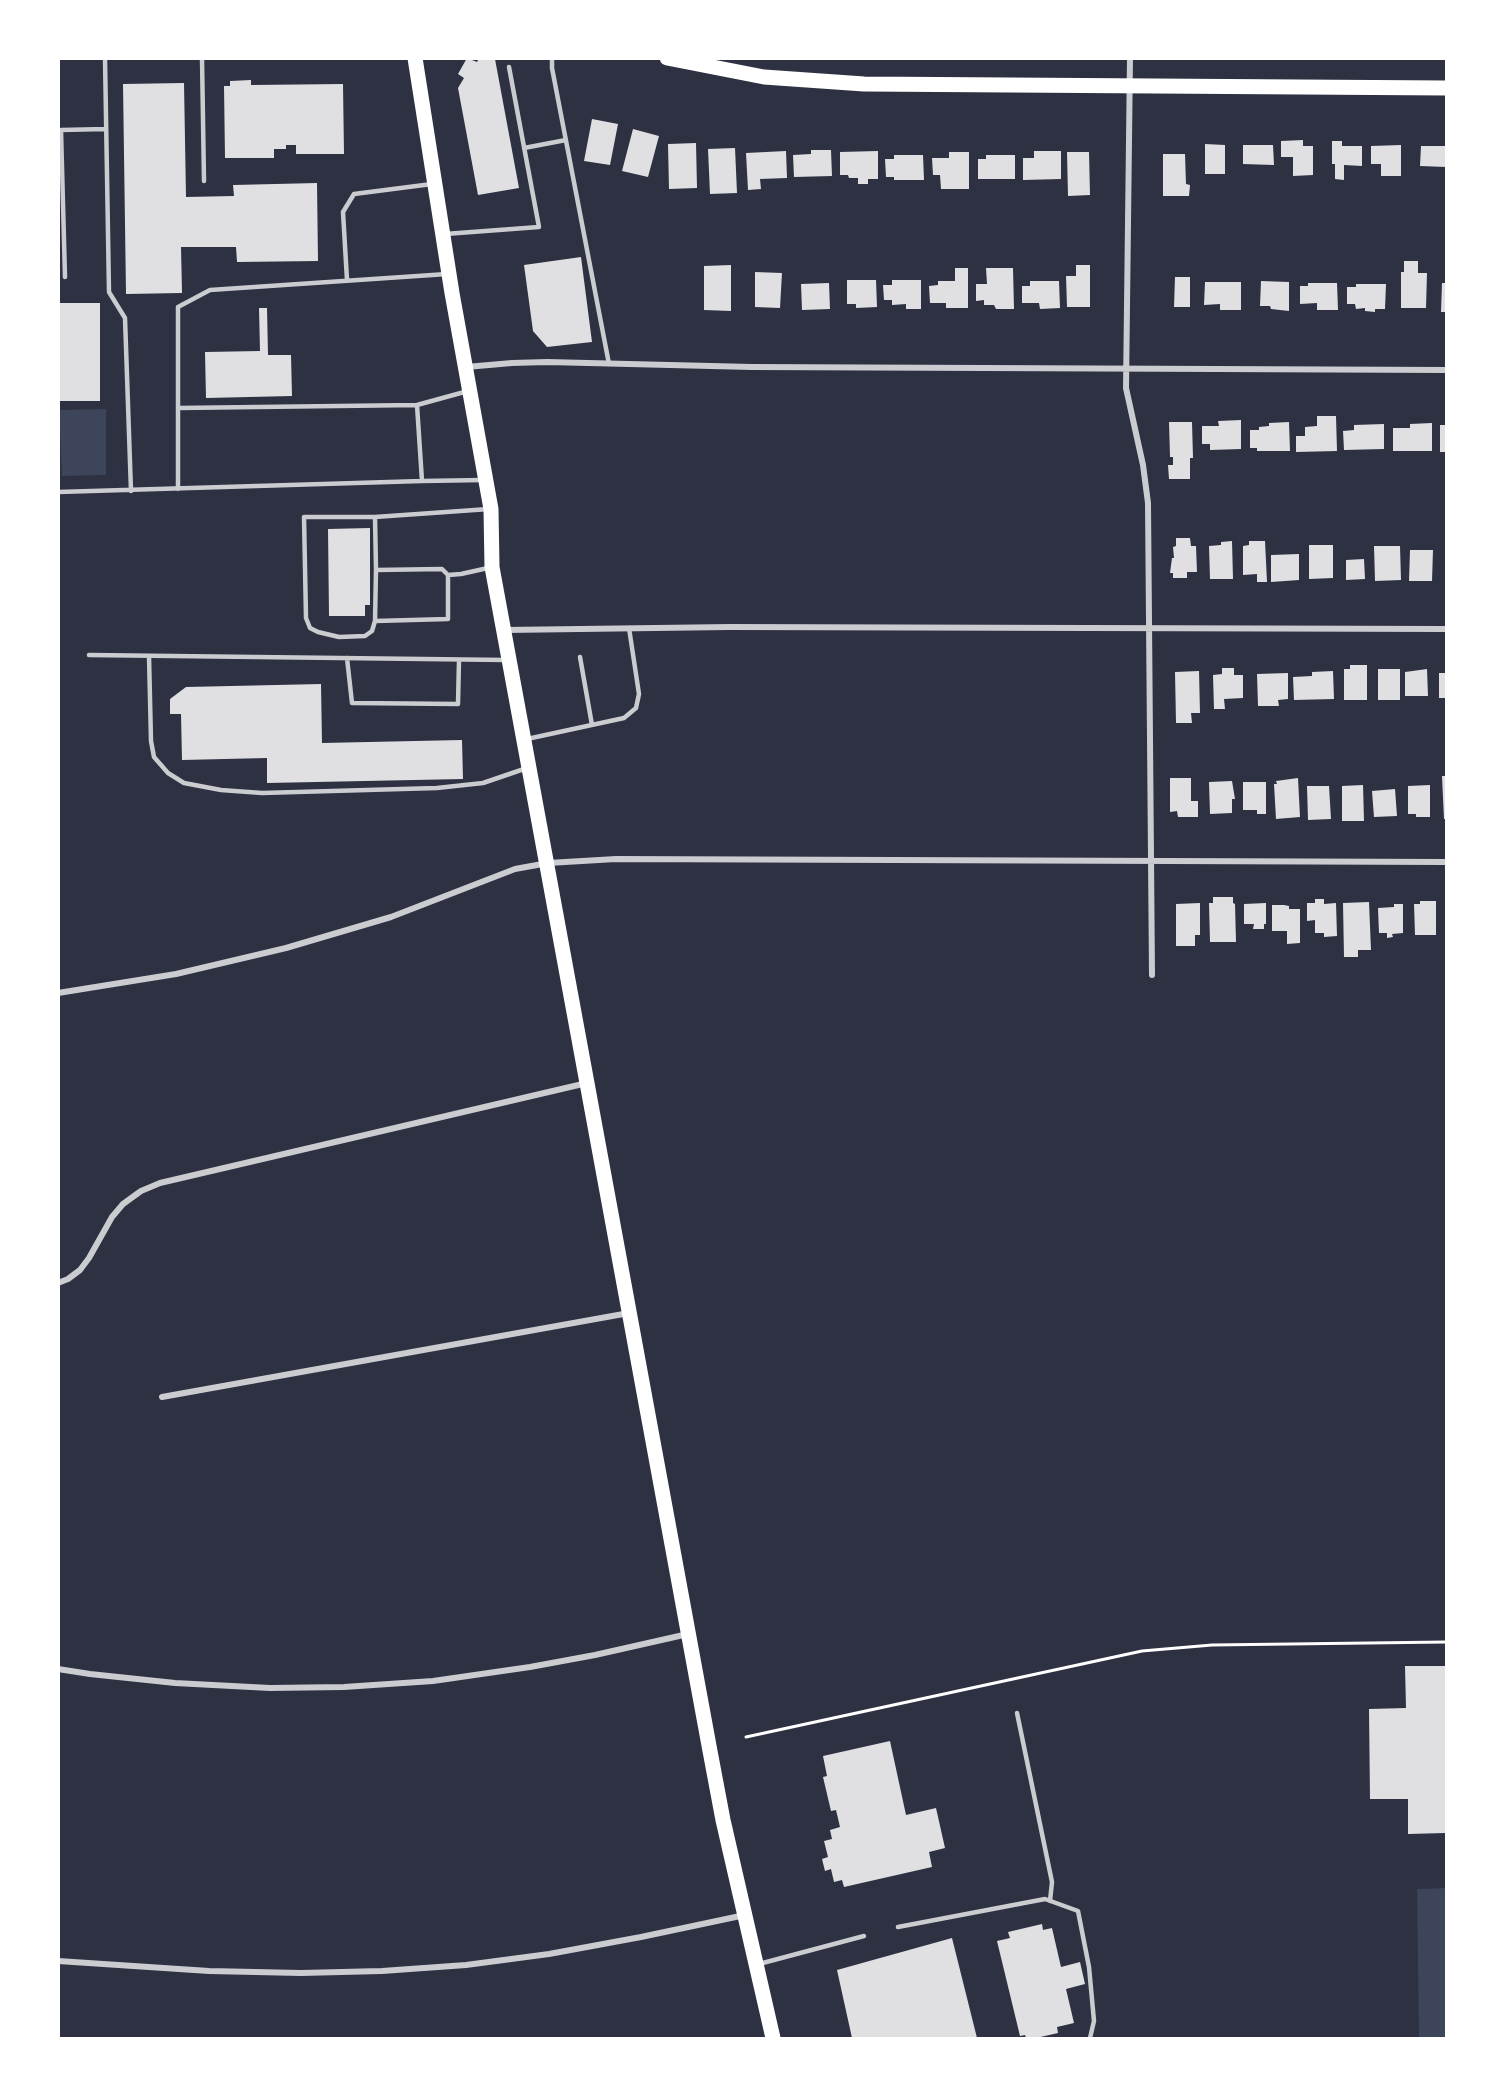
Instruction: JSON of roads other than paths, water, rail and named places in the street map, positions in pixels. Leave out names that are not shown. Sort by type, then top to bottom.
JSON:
[{"type":"main road","points":[[415,58],[449,273],[491,509],[492,567],[723,1820],[773,2038]]},
{"type":"main road","points":[[666,58],[764,77],[864,84],[1446,88]]},
{"type":"street","points":[[1130,58],[1126,368],[1127,398],[1143,465],[1148,503],[1152,975]]},
{"type":"street","points":[[465,367],[512,363],[1446,370]]},
{"type":"street","points":[[504,630],[629,628],[1446,629]]},
{"type":"street","points":[[58,993],[176,974],[285,948],[392,917],[515,869],[548,863],[616,860],[1446,862]]},
{"type":"street","points":[[58,1283],[80,1270],[112,1217],[123,1204],[141,1191],[160,1183],[587,1083]]},
{"type":"street","points":[[162,1397],[630,1313]]},
{"type":"street","points":[[58,1669],[175,1683],[270,1688],[344,1687],[433,1681],[530,1667],[688,1634]]},
{"type":"street","points":[[58,1961],[209,1971],[301,1973],[382,1971],[466,1965],[549,1954],[746,1915]]},
{"type":"lane","points":[[105,58],[109,292],[125,318],[131,491]]},
{"type":"lane","points":[[202,58],[204,181]]},
{"type":"lane","points":[[552,58],[552,68],[609,364]]},
{"type":"lane","points":[[443,234],[539,227],[509,67]]},
{"type":"lane","points":[[65,277],[61,130],[106,129]]},
{"type":"lane","points":[[524,148],[566,140]]},
{"type":"lane","points":[[347,280],[343,212],[354,194],[435,183]]},
{"type":"lane","points":[[178,489],[178,307],[210,290],[449,273]]},
{"type":"lane","points":[[178,408],[417,405],[470,391]]},
{"type":"lane","points":[[417,405],[422,481]]},
{"type":"lane","points":[[58,492],[486,480]]},
{"type":"lane","points":[[375,517],[375,621],[372,631],[365,636],[339,637],[310,628],[306,618],[304,517],[375,517],[491,509]]},
{"type":"lane","points":[[448,575],[492,567]]},
{"type":"lane","points":[[375,621],[448,619],[448,575],[442,569],[376,570]]},
{"type":"lane","points":[[524,739],[624,718],[636,708],[639,694],[629,628]]},
{"type":"lane","points":[[89,655],[510,660]]},
{"type":"lane","points":[[149,656],[151,741],[154,757],[168,773],[184,783],[220,790],[262,794],[437,788],[483,783],[529,767]]},
{"type":"lane","points":[[580,657],[592,725]]},
{"type":"lane","points":[[347,658],[352,703],[458,704],[459,660]]},
{"type":"lane","points":[[1017,1713],[1052,1882],[1050,1901]]},
{"type":"lane","points":[[898,1927],[1045,1899],[1077,1911],[1089,1967],[1094,2021],[1090,2038]]},
{"type":"lane","points":[[756,1965],[864,1936]]}]
